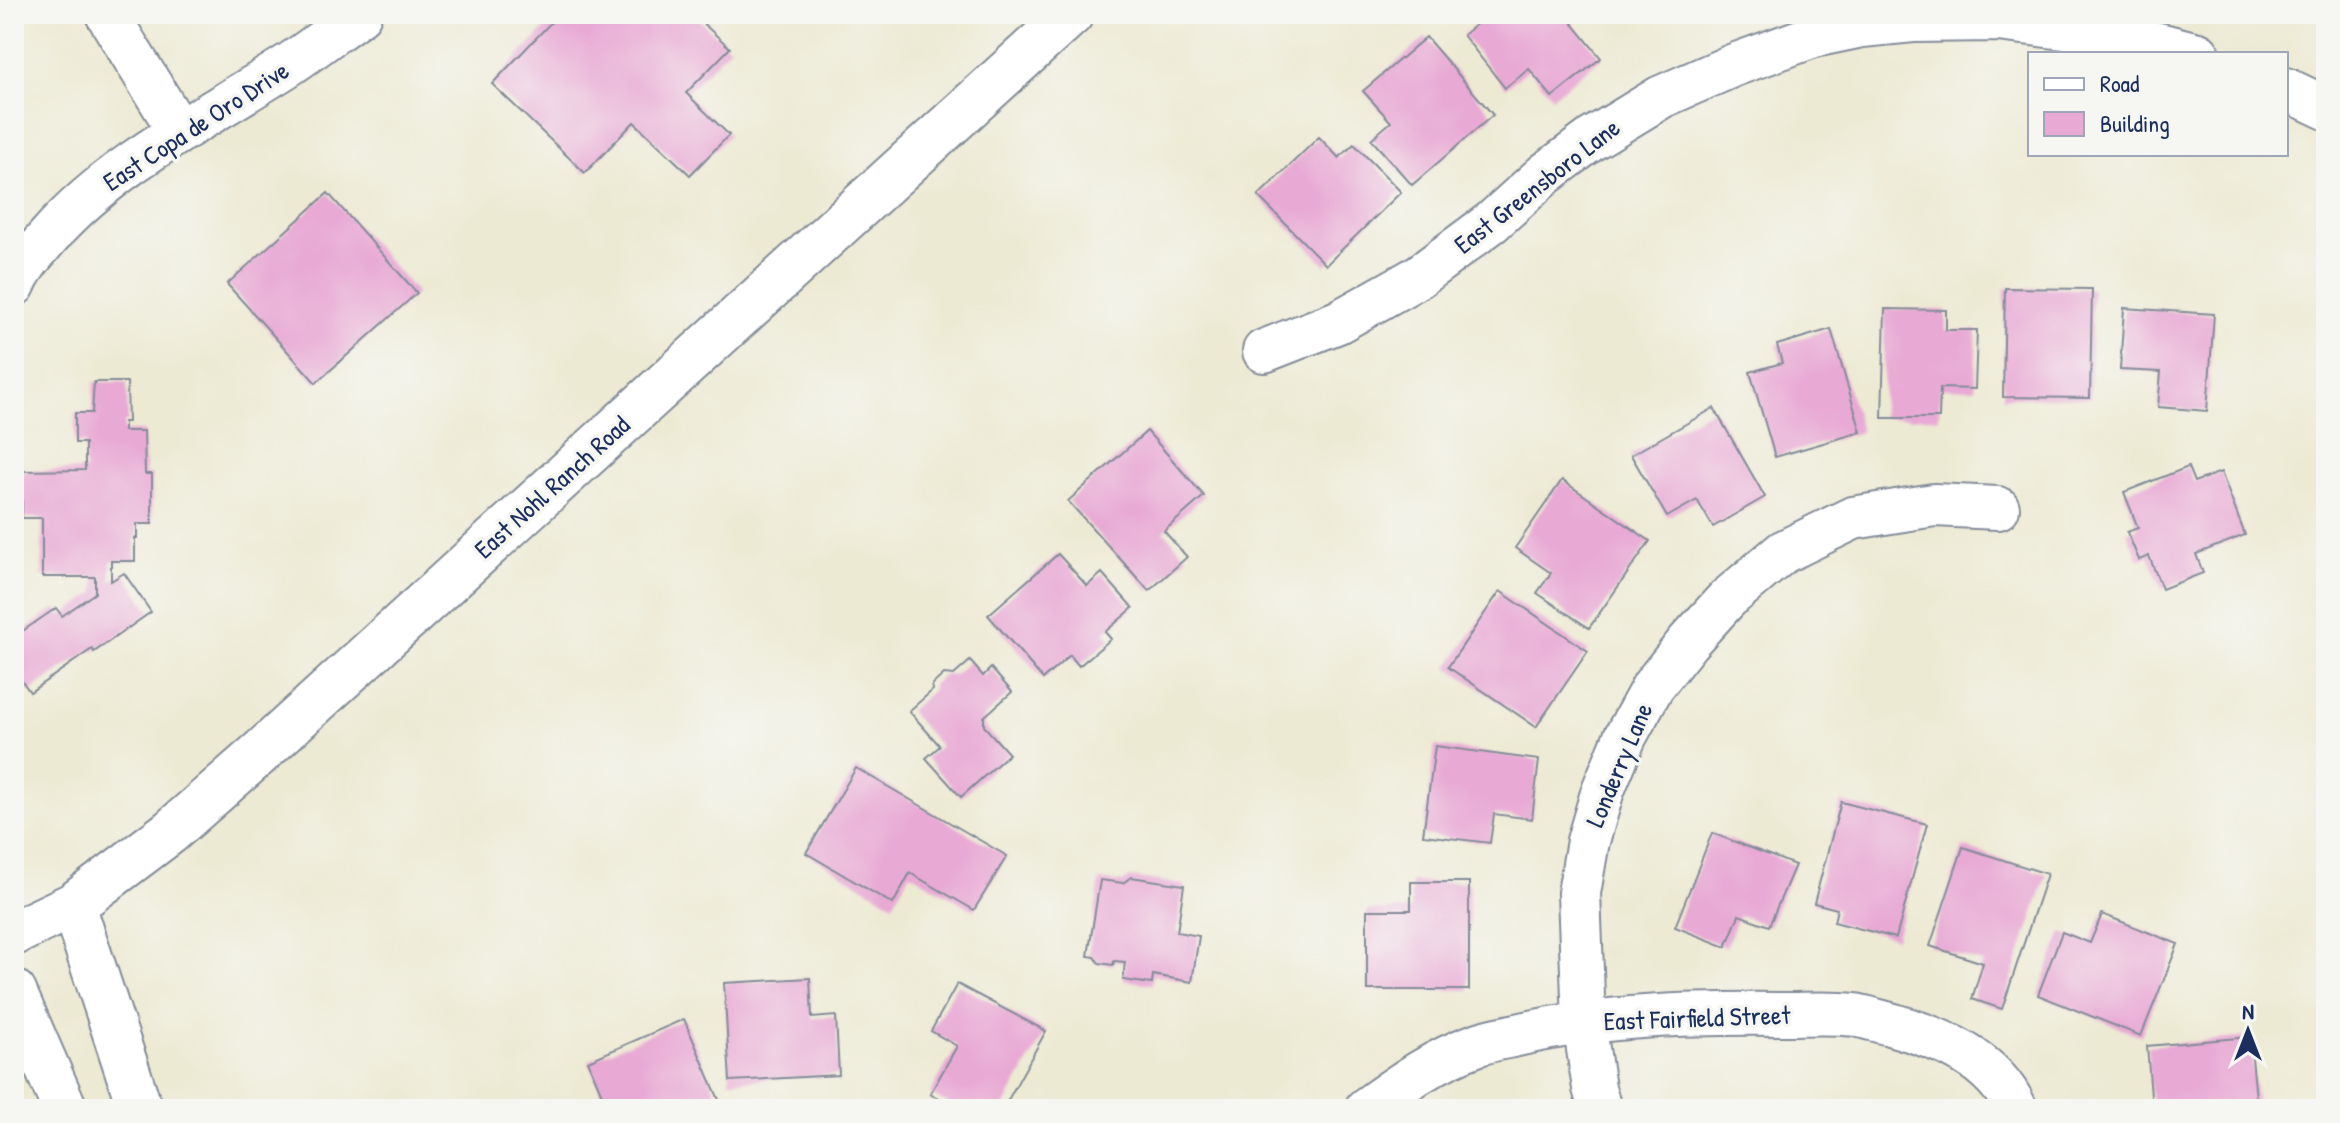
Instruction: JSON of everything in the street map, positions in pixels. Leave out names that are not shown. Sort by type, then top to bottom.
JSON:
[{"type":"main road","name":"East Nohl Ranch Road","points":[[14,933],[73,905],[170,832],[1071,14]]},
{"type":"main road","points":[[73,905],[140,1109]]},
{"type":"main road","points":[[14,992],[65,1109]]},
{"type":"street","points":[[107,14],[179,131]]},
{"type":"street","name":"East Copa de Oro Drive","points":[[14,285],[21,269],[68,215],[132,163],[292,63],[360,14]]},
{"type":"street","name":"East Greensboro Lane","points":[[1264,351],[1338,322],[1418,277],[1492,222],[1580,147],[1661,97],[1734,65],[1814,36],[1862,26],[1913,21],[1998,20],[2123,35],[2190,52]]},
{"type":"street","name":"Londerry Lane","points":[[1600,1109],[1584,1023],[1579,893],[1588,841],[1608,777],[1625,737],[1653,686],[1727,599],[1783,552],[1853,518],[1934,505],[1998,508]]},
{"type":"street","name":"East Fairfield Street","points":[[1366,1109],[1433,1064],[1477,1044],[1584,1023],[1755,1014],[1854,1015],[1926,1034],[1982,1064],[2016,1109]]},
{"type":"building","points":[[559,14],[693,14],[730,48],[686,93],[729,135],[690,175],[634,122],[585,173],[492,84]]},
{"type":"building","points":[[1489,14],[1565,14],[1601,58],[1552,97],[1529,69],[1505,88],[1463,35]]},
{"type":"building","points":[[1426,37],[1493,115],[1412,185],[1371,139],[1391,122],[1363,91]]},
{"type":"building","points":[[1319,137],[1339,158],[1354,144],[1401,192],[1326,265],[1258,196]]},
{"type":"building","points":[[328,193],[417,293],[316,383],[227,284]]},
{"type":"building","points":[[2005,288],[2092,289],[2090,398],[2003,397]]},
{"type":"building","points":[[2124,308],[2214,314],[2207,411],[2158,407],[2161,372],[2120,370]]},
{"type":"building","points":[[1885,309],[1946,310],[1946,330],[1977,330],[1975,389],[1940,388],[1939,418],[1882,418]]},
{"type":"building","points":[[1831,329],[1861,432],[1775,457],[1750,372],[1782,363],[1777,345]]},
{"type":"building","points":[[94,382],[127,382],[128,422],[124,422],[124,431],[144,431],[145,474],[152,474],[152,524],[137,524],[135,561],[111,561],[111,581],[124,573],[151,612],[30,692],[14,670],[14,637],[56,608],[62,616],[95,593],[95,577],[42,577],[42,518],[22,518],[22,471],[85,470],[85,443],[75,443],[75,413],[92,413]]},
{"type":"building","points":[[1714,408],[1765,497],[1713,527],[1697,500],[1667,517],[1631,455]]},
{"type":"building","points":[[1147,431],[1204,496],[1164,531],[1187,557],[1149,591],[1068,501]]},
{"type":"building","points":[[2188,467],[2194,482],[2221,472],[2245,535],[2196,554],[2203,573],[2162,589],[2149,556],[2139,560],[2127,532],[2138,528],[2124,492]]},
{"type":"building","points":[[1562,480],[1650,541],[1589,628],[1537,593],[1551,573],[1515,548]]},
{"type":"building","points":[[1058,554],[1087,586],[1102,573],[1133,608],[1105,632],[1111,639],[1079,666],[1070,655],[1043,679],[988,615]]},
{"type":"building","points":[[1500,591],[1588,651],[1536,727],[1448,667]]},
{"type":"building","points":[[970,661],[983,676],[991,668],[1012,692],[984,717],[984,726],[1009,754],[961,797],[926,758],[940,746],[909,711],[933,690],[932,685],[944,674],[954,675]]},
{"type":"building","points":[[1435,746],[1539,760],[1532,819],[1494,814],[1490,843],[1423,835]]},
{"type":"building","points":[[856,768],[1007,856],[974,910],[910,873],[893,904],[806,853]]},
{"type":"building","points":[[1841,802],[1927,824],[1896,938],[1834,922],[1837,909],[1814,903]]},
{"type":"building","points":[[1712,833],[1795,865],[1769,926],[1739,915],[1726,947],[1675,927]]},
{"type":"building","points":[[1963,847],[2047,874],[2002,1009],[1972,999],[1983,963],[1930,946]]},
{"type":"building","points":[[1131,877],[1184,885],[1177,932],[1199,936],[1192,982],[1153,975],[1152,984],[1123,980],[1125,962],[1114,961],[1113,965],[1099,963],[1095,957],[1088,956],[1100,880],[1123,883]]},
{"type":"building","points":[[1411,882],[1469,882],[1469,990],[1367,990],[1367,910],[1411,910]]},
{"type":"building","points":[[2102,914],[2178,944],[2141,1036],[2038,995],[2062,932],[2090,943]]},
{"type":"building","points":[[810,978],[812,1018],[836,1016],[839,1075],[730,1081],[724,983]]},
{"type":"building","points":[[957,984],[1046,1031],[1003,1109],[959,1109],[930,1094],[957,1046],[931,1031]]},
{"type":"building","points":[[684,1019],[723,1109],[608,1109],[588,1061]]},
{"type":"building","points":[[2250,1037],[2257,1109],[2152,1109],[2147,1046]]}]
